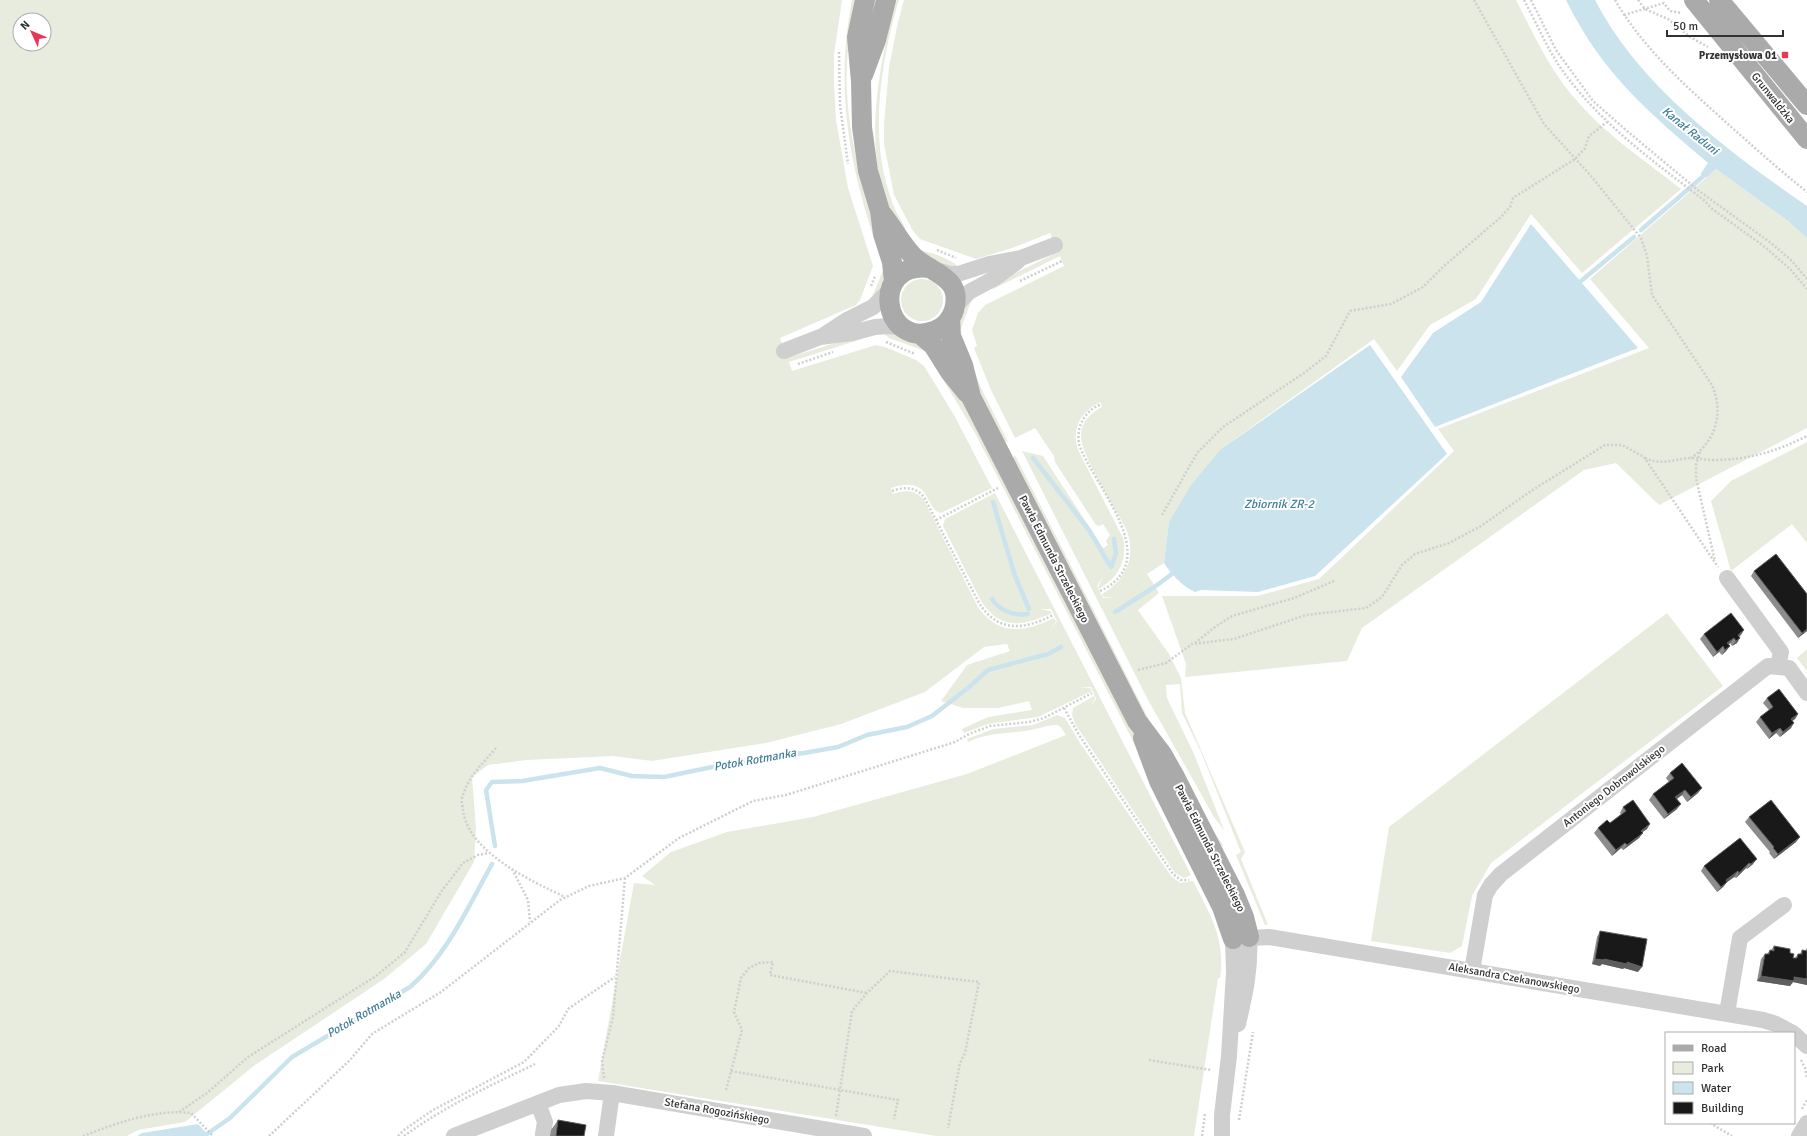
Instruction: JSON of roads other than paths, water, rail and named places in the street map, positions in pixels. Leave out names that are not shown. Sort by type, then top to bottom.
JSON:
[{"type":"main road","points":[[865,0],[857,37],[861,81],[861,115],[864,142],[872,184],[880,210],[883,234],[892,262],[892,286],[888,299],[892,316],[912,331],[937,330],[952,313],[954,292],[951,284],[910,253],[880,210]]},
{"type":"main road","points":[[861,81],[876,40],[886,0]]},
{"type":"main road","name":"Grunwaldzka","points":[[1694,0],[1807,139]]},
{"type":"main road","name":"Grunwaldzka","points":[[1719,0],[1807,105]]},
{"type":"main road","points":[[892,286],[906,271],[922,267],[934,270]]},
{"type":"main road","name":"Pawła Edmunda Strzeleckiego","points":[[952,313],[951,336],[963,365],[971,397]]},
{"type":"main road","name":"Pawła Edmunda Strzeleckiego","points":[[912,331],[933,346],[950,372],[971,397],[1137,721],[1150,761],[1228,921],[1241,938]]},
{"type":"street","points":[[934,270],[955,274],[989,264],[1021,258],[1055,245]]},
{"type":"street","points":[[952,313],[969,292],[995,278],[1021,258]]},
{"type":"street","points":[[784,351],[820,337],[847,320],[873,307],[892,286]]},
{"type":"street","points":[[820,337],[852,333],[883,326],[912,331]]},
{"type":"street","points":[[1727,578],[1782,652],[1778,666],[1788,668],[1807,692]]},
{"type":"street","name":"Antoniego Dobrowolskiego","points":[[1472,971],[1485,895],[1491,885],[1501,874],[1768,666],[1778,666]]},
{"type":"street","points":[[1727,1013],[1740,938],[1784,905]]},
{"type":"street","name":"Aleksandra Czekanowskiego","points":[[1241,938],[1269,937],[1727,1013],[1776,1024],[1792,1032]]},
{"type":"street","name":"Pawła Edmunda Strzeleckiego","points":[[1222,1136],[1222,1115],[1229,1056],[1234,972],[1241,938]]},
{"type":"street","name":"Aleksandra Czekanowskiego","points":[[1795,1035],[1803,1051]]},
{"type":"street","points":[[606,1136],[608,1089]]},
{"type":"street","name":"Stefana Rogozińskiego","points":[[454,1136],[538,1103],[571,1092],[608,1089],[864,1136]]},
{"type":"street","points":[[538,1103],[545,1122],[543,1134]]},
{"type":"street","points":[[1799,1136],[1807,1123]]},
{"type":"water","name":"Kanał Raduni","points":[[1566,0],[1595,0],[1614,31],[1636,61],[1661,89],[1717,140],[1807,206],[1807,238],[1788,221],[1716,169],[1707,177],[1702,177],[1701,173],[1708,163],[1646,108],[1610,70],[1580,26]]},
{"type":"water","points":[[1531,224],[1638,348],[1435,427],[1401,377],[1433,333],[1481,302]]},
{"type":"water","name":"Zbiornik ZR-2","points":[[1370,345],[1447,454],[1315,576],[1258,592],[1201,590],[1195,592],[1186,587],[1174,576],[1164,563],[1169,522],[1191,485],[1221,449]]},
{"type":"water","points":[[198,1124],[209,1136],[137,1136],[142,1133]]},
{"type":"waterway","name":"Potok Rotmanka","points":[[1641,230],[1707,173]]},
{"type":"waterway","name":"Potok Rotmanka","points":[[1581,281],[1634,237]]},
{"type":"waterway","points":[[1033,458],[1089,530],[1109,564]]},
{"type":"waterway","points":[[993,502],[1015,576],[1029,609]]},
{"type":"waterway","points":[[1111,567],[1116,553],[1114,539]]},
{"type":"waterway","name":"Potok Rotmanka","points":[[1115,612],[1172,574]]},
{"type":"waterway","points":[[992,599],[1003,610],[1018,614],[1028,614]]},
{"type":"waterway","name":"Potok Rotmanka","points":[[495,846],[486,790],[492,782],[522,781],[600,768],[632,776],[664,777],[751,759],[804,753],[838,747],[867,735],[907,727],[932,716],[968,688],[988,670],[1048,654],[1061,647]]},
{"type":"waterway","name":"Potok Rotmanka","points":[[204,1136],[230,1118],[292,1057],[410,987],[423,974],[446,945],[456,930],[492,864]]},
{"type":"place","name":"Przemysłowa 01","points":[[1785,55]]}]
